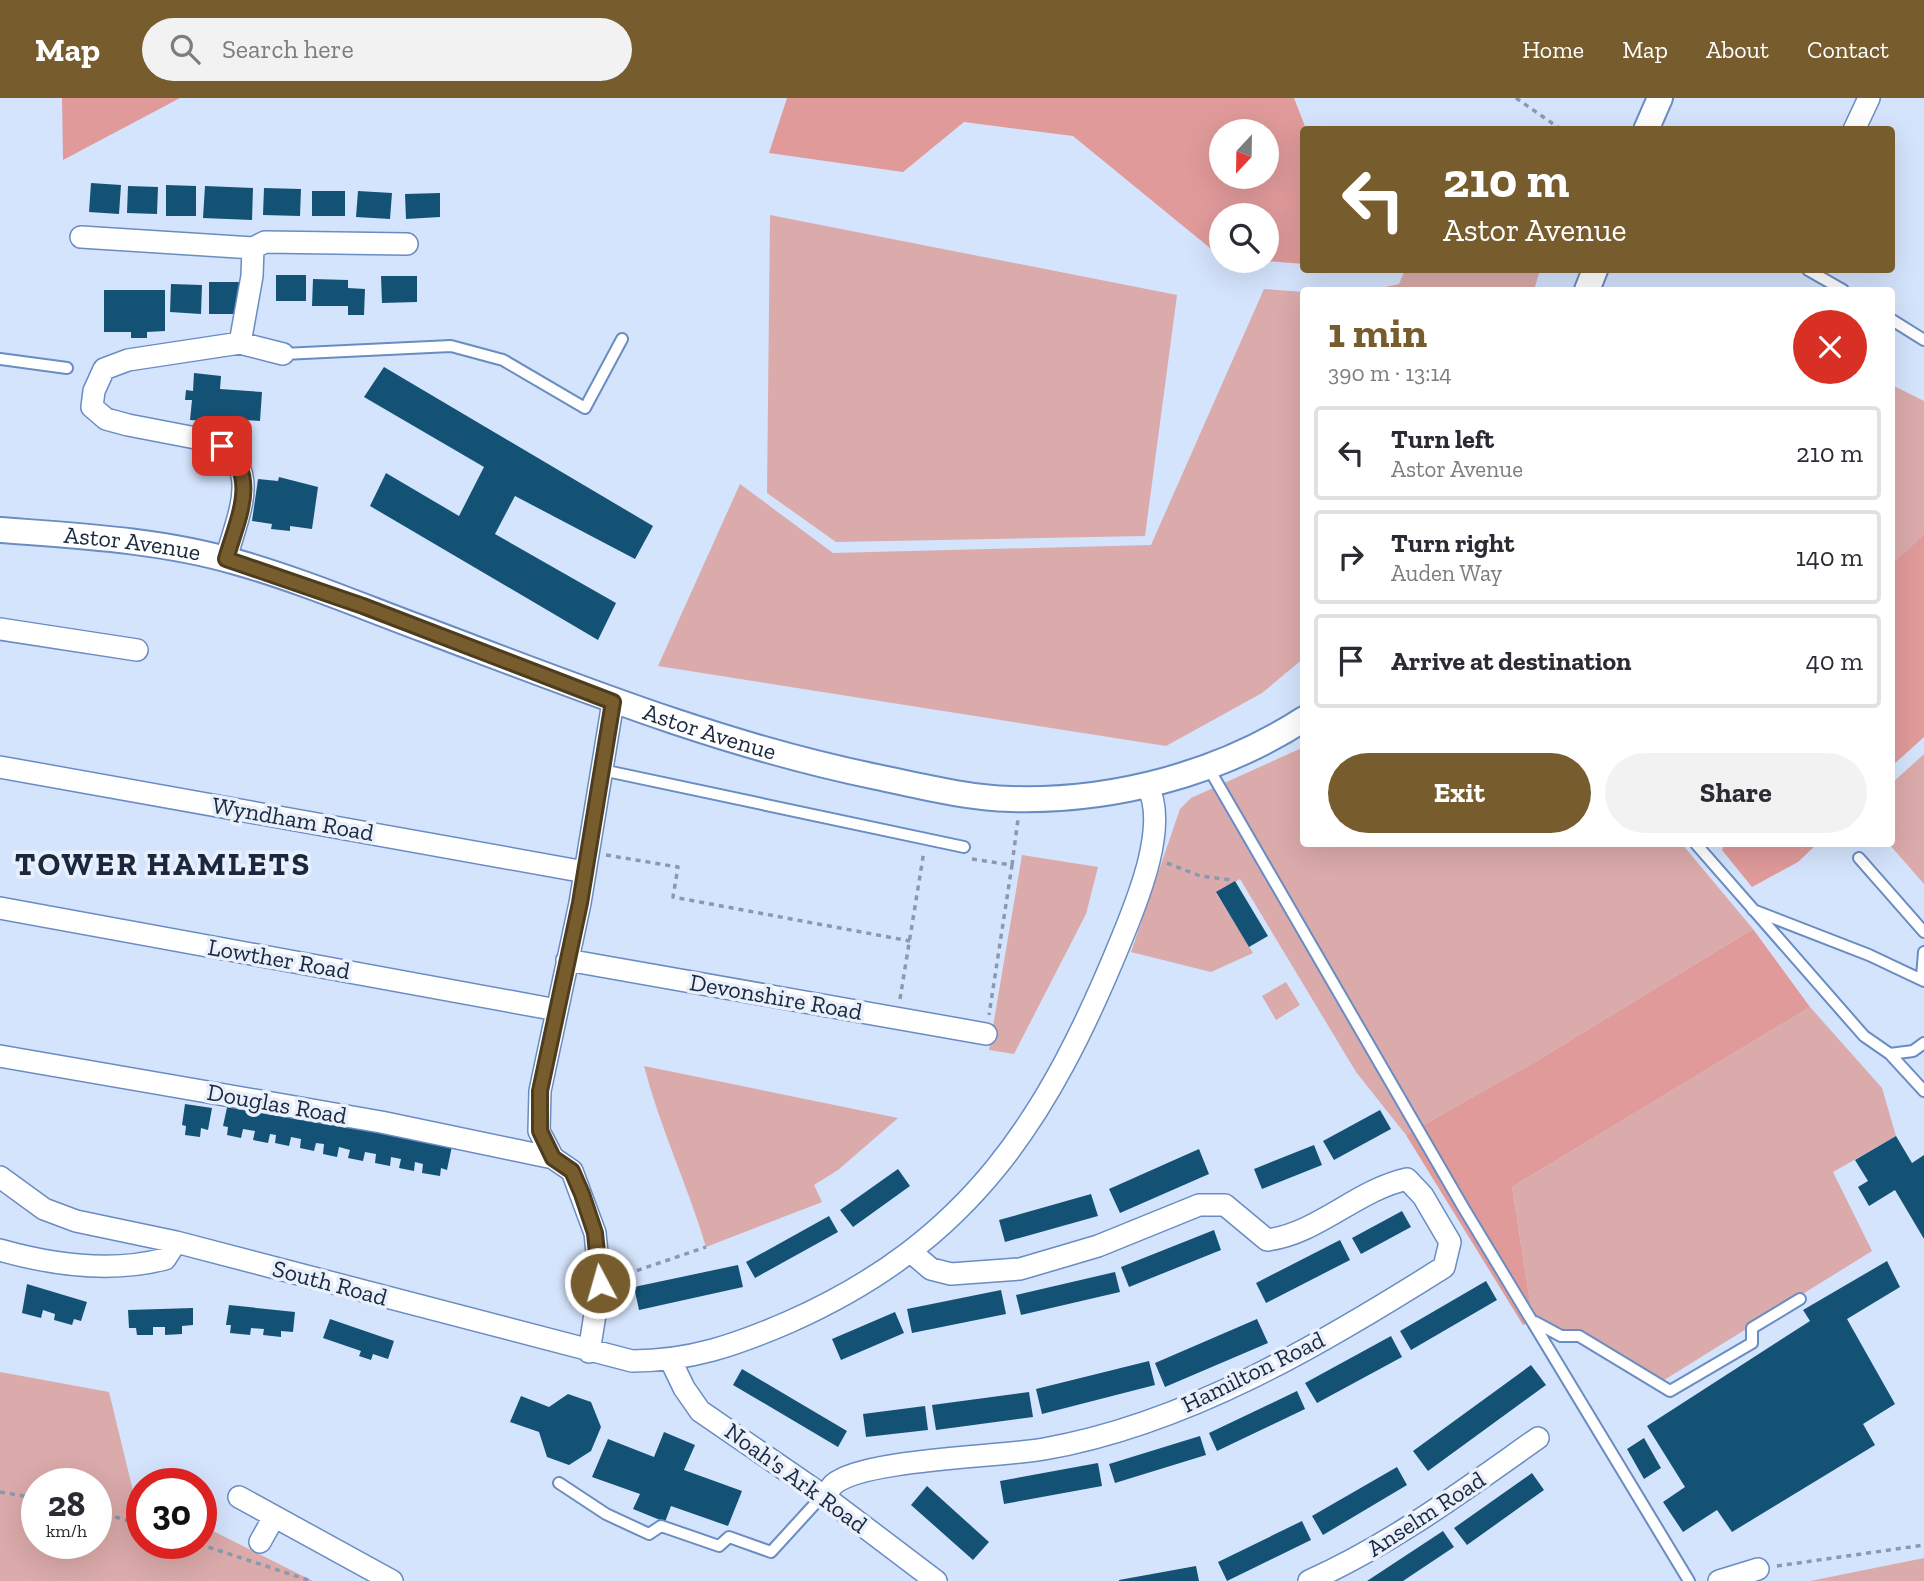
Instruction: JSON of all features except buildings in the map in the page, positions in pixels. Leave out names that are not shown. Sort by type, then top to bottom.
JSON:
[{"type":"street","points":[[1648,126],[1661,98]]},
{"type":"street","points":[[1856,126],[1869,98]]},
{"type":"street","points":[[81,237],[253,248],[265,242],[407,244]]},
{"type":"street","points":[[240,343],[252,276],[253,248]]},
{"type":"street","points":[[226,559],[243,497],[242,466],[235,455],[206,440],[107,419],[92,407],[94,391],[104,369],[128,360],[240,343],[284,354]]},
{"type":"street","name":"Astor Avenue","points":[[0,530],[152,543],[226,559],[363,606],[613,702],[807,762],[970,794],[1020,799],[1060,798],[1147,785],[1207,766],[1300,721]]},
{"type":"street","points":[[0,629],[137,650]]},
{"type":"street","points":[[589,1352],[600,1283],[595,1233],[572,1171],[553,1158],[540,1131],[540,1091],[587,862],[613,702]]},
{"type":"street","name":"Wyndham Road","points":[[0,767],[587,862]]},
{"type":"street","name":"South Road","points":[[0,1177],[24,1197],[76,1221],[176,1242],[589,1352],[632,1361],[671,1361],[740,1343],[811,1312],[857,1288],[911,1252],[976,1194],[1026,1130],[1064,1066],[1134,909],[1152,844],[1155,814],[1147,785]]},
{"type":"street","name":"Lowther Road","points":[[0,908],[557,1010]]},
{"type":"street","name":"Devonshire Road","points":[[567,960],[986,1034]]},
{"type":"street","name":"Douglas Road","points":[[0,1056],[381,1122],[553,1158]]},
{"type":"street","name":"Hamilton Road","points":[[824,1496],[835,1483],[890,1466],[1043,1449],[1116,1432],[1209,1399],[1386,1303],[1444,1267],[1450,1242],[1423,1196],[1407,1179],[1383,1184],[1287,1237],[1266,1240],[1225,1205],[1199,1205],[1098,1246],[1020,1269],[951,1274],[931,1269],[911,1252]]},
{"type":"street","points":[[0,1250],[27,1258],[81,1266],[141,1265],[165,1259],[176,1242]]},
{"type":"street","name":"Noah's Ark Road","points":[[671,1361],[684,1388],[701,1411],[824,1496],[936,1581]]},
{"type":"street","name":"Anselm Road","points":[[1309,1581],[1352,1562],[1419,1521],[1538,1438]]},
{"type":"street","points":[[239,1497],[392,1581]]},
{"type":"street","points":[[260,1542],[274,1517]]},
{"type":"street","points":[[1718,1581],[1758,1569]]},
{"type":"lane","points":[[1813,273],[1838,287]]},
{"type":"lane","points":[[1895,322],[1924,340]]},
{"type":"lane","points":[[284,354],[451,346],[503,360],[585,408],[622,339]]},
{"type":"lane","points":[[0,359],[67,368]]},
{"type":"lane","points":[[1207,766],[1689,1581]]},
{"type":"lane","points":[[602,769],[964,846]]},
{"type":"lane","points":[[1699,847],[1864,1036],[1890,1054],[1924,1091]]},
{"type":"lane","points":[[1858,858],[1924,932]]},
{"type":"lane","points":[[1751,909],[1923,979],[1924,952]]},
{"type":"lane","points":[[1890,1054],[1913,1051],[1924,1043]]},
{"type":"lane","points":[[1533,1321],[1561,1336],[1579,1336],[1670,1391],[1752,1343],[1752,1328],[1800,1300]]},
{"type":"lane","points":[[559,1483],[606,1514],[649,1534],[661,1527],[719,1546],[729,1537],[771,1552],[824,1496]]},
{"type":"path","points":[[1516,98],[1556,126]]},
{"type":"path","points":[[986,1034],[1020,799]]},
{"type":"path","points":[[897,1018],[927,839]]},
{"type":"path","points":[[964,846],[958,857],[1012,864]]},
{"type":"path","points":[[587,862],[678,867],[673,897],[909,941]]},
{"type":"path","points":[[1162,863],[1172,864],[1200,876],[1232,880]]},
{"type":"path","points":[[600,1283],[706,1247]]},
{"type":"path","points":[[0,1492],[21,1495]]},
{"type":"path","points":[[1758,1569],[1924,1545]]},
{"type":"shaded area","points":[[62,98],[180,98],[63,160]]},
{"type":"shaded area","points":[[787,98],[1294,98],[1305,126],[1300,126],[1300,264],[1279,262],[1279,203],[1209,203],[1209,247],[1073,136],[964,122],[903,172],[769,153]]},
{"type":"shaded area","points":[[770,215],[1177,295],[1145,536],[836,542],[767,493]]},
{"type":"shaded area","points":[[1404,273],[1539,273],[1535,287],[1386,287],[1399,284]]},
{"type":"shaded area","points":[[1264,289],[1300,292],[1300,661],[1262,693],[1166,746],[658,666],[740,484],[833,553],[1151,545]]},
{"type":"shaded area","points":[[1895,386],[1924,401],[1924,534],[1895,561]]},
{"type":"shaded area","points":[[1924,534],[1924,737],[1895,763],[1895,561]]},
{"type":"shaded area","points":[[1300,749],[1300,847],[1685,847],[1753,929],[1535,1062],[1406,1135],[1356,1072],[1240,879],[1216,893],[1253,953],[1211,972],[1131,952],[1180,809],[1191,798]]},
{"type":"shaded area","points":[[1924,754],[1924,884],[1892,847],[1895,847],[1895,780]]},
{"type":"shaded area","points":[[1723,847],[1814,847],[1798,862],[1752,887],[1722,850]]},
{"type":"shaded area","points":[[1022,855],[1098,867],[1086,914],[1014,1054],[989,1050]]},
{"type":"shaded area","points":[[1753,929],[1810,1007],[1512,1187],[1533,1321],[1523,1325],[1406,1135],[1535,1062]]},
{"type":"shaded area","points":[[1286,982],[1300,1005],[1276,1020],[1262,996]]},
{"type":"shaded area","points":[[1810,1007],[1882,1088],[1896,1136],[1833,1172],[1872,1251],[1656,1385],[1579,1336],[1533,1321],[1512,1187]]},
{"type":"shaded area","points":[[644,1066],[898,1118],[838,1170],[814,1185],[822,1202],[706,1247]]},
{"type":"shaded area","points":[[0,1372],[109,1392],[127,1468],[126,1559],[217,1559],[217,1533],[313,1581],[0,1581]]},
{"type":"shaded area","points":[[1924,1558],[1924,1581],[1810,1581]]},
{"type":"district","name":"TOWER HAMLETS","points":[[163,864]]},
{"type":"route","points":[[222,446],[235,455],[242,466],[244,481],[243,497],[226,559],[363,606],[575,685],[613,702],[580,903],[540,1091],[540,1131],[553,1158],[572,1171],[582,1194],[595,1233],[600,1283]]}]
